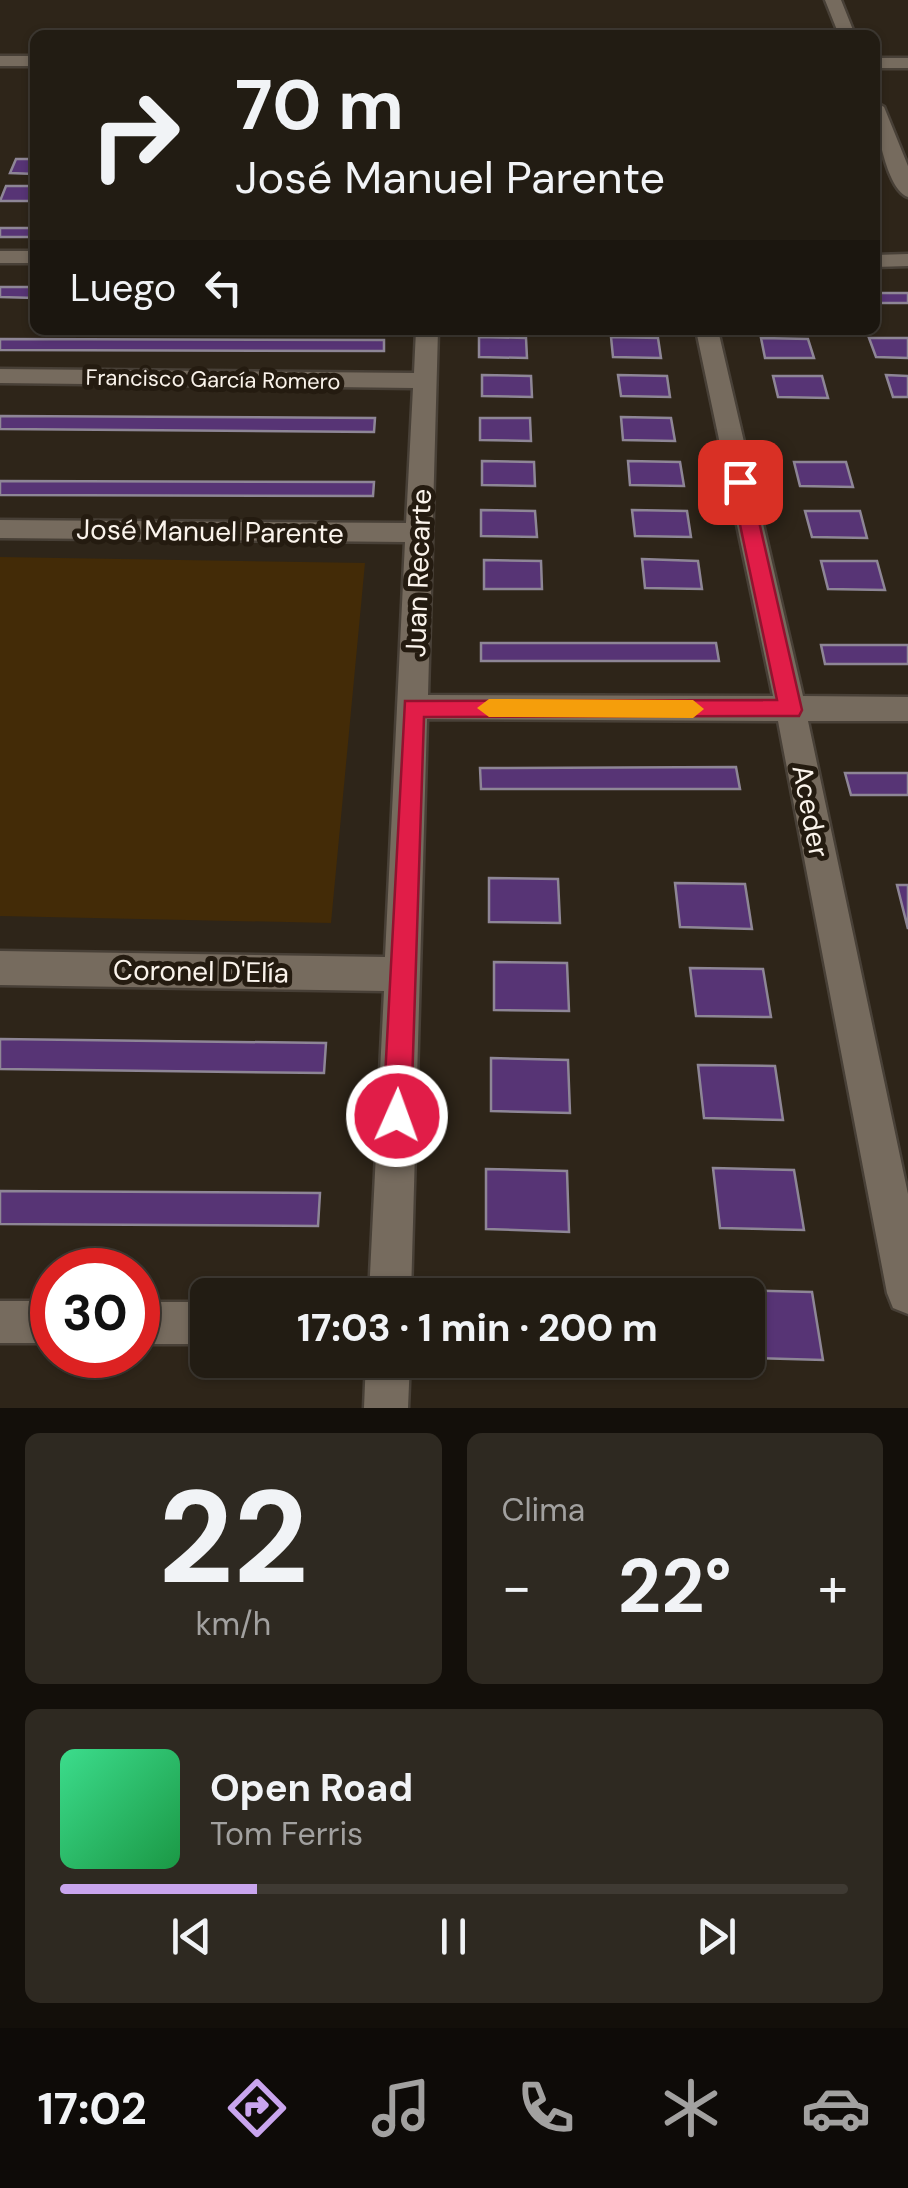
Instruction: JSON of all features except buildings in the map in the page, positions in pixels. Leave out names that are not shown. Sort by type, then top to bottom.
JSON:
[{"type":"street","points":[[834,0],[845,30]]},
{"type":"street","points":[[0,86],[6,61]]},
{"type":"street","points":[[880,63],[908,63]]},
{"type":"street","points":[[880,120],[908,192]]},
{"type":"street","points":[[0,257],[30,257]]},
{"type":"street","points":[[880,260],[908,260]]},
{"type":"street","name":"Juan Recarte","points":[[391,1278],[427,335]]},
{"type":"street","name":"Aceder","points":[[707,335],[790,710],[908,1293]]},
{"type":"street","name":"Francisco García Romero","points":[[0,376],[425,381]]},
{"type":"street","name":"José Manuel Parente","points":[[0,529],[420,533]]},
{"type":"street","points":[[413,708],[908,709]]},
{"type":"street","name":"Coronel D'Elía","points":[[0,968],[402,974]]},
{"type":"street","points":[[0,1322],[30,1322]]},
{"type":"street","points":[[160,1322],[190,1323]]},
{"type":"street","points":[[386,1408],[387,1378]]},
{"type":"shaded area","points":[[0,557],[365,563],[331,923],[0,916]]},
{"type":"slow traffic","points":[[489,708],[693,709]]},
{"type":"route","points":[[397,1116],[413,708],[790,710],[740,482]]}]
